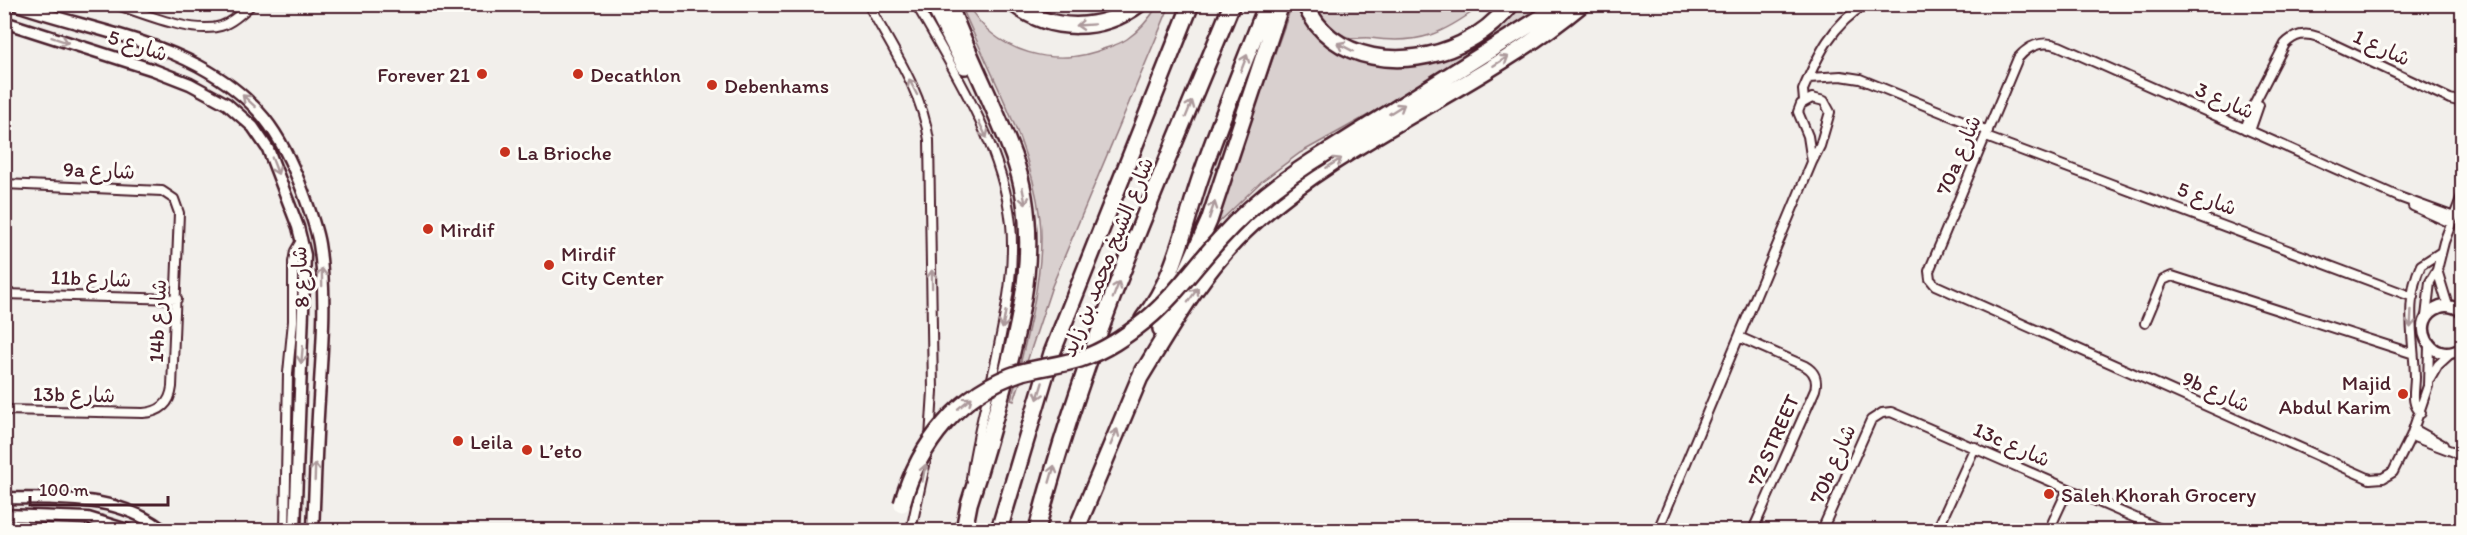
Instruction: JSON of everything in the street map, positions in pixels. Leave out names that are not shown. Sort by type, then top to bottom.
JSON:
[{"type":"highway","points":[[933,4],[963,62],[995,114]]},
{"type":"highway","points":[[949,4],[1013,155],[1022,187],[1029,237],[1028,270],[1017,334],[969,504],[964,531]]},
{"type":"highway","points":[[1014,4],[1043,20],[1063,25],[1083,26],[1107,21],[1138,4]]},
{"type":"highway","name":"شارع الشيخ محمد بن زايد","points":[[999,531],[1052,353],[1191,4]]},
{"type":"highway","name":"شارع الشيخ محمد بن زايد","points":[[1037,531],[1052,472],[1086,367],[1232,4]]},
{"type":"highway","points":[[1134,329],[1154,304],[1169,276],[1201,176],[1267,4]]},
{"type":"highway","points":[[1076,531],[1138,379],[1209,222],[1281,4]]},
{"type":"highway","points":[[1305,4],[1322,32],[1340,45],[1359,53],[1400,59],[1432,55],[1461,44],[1488,27],[1511,4]]},
{"type":"highway","points":[[902,504],[911,475],[925,447],[944,423],[966,402],[1006,378],[1093,354],[1115,343],[1170,299],[1220,239],[1252,206],[1289,176],[1563,4]]},
{"type":"highway","points":[[1138,379],[1209,271],[1240,236],[1266,212],[1329,166],[1496,64],[1582,4]]},
{"type":"street","points":[[4,14],[12,4]]},
{"type":"street","name":"شارع 5","points":[[12,4],[145,44],[199,66]]},
{"type":"street","points":[[114,4],[189,27],[205,28],[229,22],[252,4]]},
{"type":"street","points":[[868,4],[915,92],[925,116],[929,140],[932,416],[926,467],[911,531]]},
{"type":"street","points":[[916,4],[989,142],[1004,185],[1011,224],[1012,262],[1007,301],[991,386],[974,457],[969,504]]},
{"type":"street","points":[[1804,101],[1803,90],[1833,31],[1851,13],[1866,4]]},
{"type":"street","name":"شارع 5","points":[[4,22],[190,84]]},
{"type":"street","name":"شارع 1","points":[[2247,130],[2285,44],[2294,37],[2308,34],[2463,107]]},
{"type":"street","name":"شارع 3","points":[[2035,45],[2052,44],[2452,220]]},
{"type":"street","name":"70a شارع","points":[[1935,285],[1930,279],[1930,267],[2018,58],[2028,48],[2035,45]]},
{"type":"street","name":"شارع 8","points":[[199,66],[225,81],[252,102],[266,117],[288,154],[314,224],[322,268],[322,302],[313,531]]},
{"type":"street","name":"شارع 5","points":[[1809,78],[1841,76],[1860,79],[1987,134],[2413,297]]},
{"type":"street","name":"شارع 8","points":[[190,84],[227,104],[253,127],[274,163],[302,239],[305,255],[305,282],[296,531]]},
{"type":"street","points":[[1658,531],[1820,146],[1830,112],[1827,104],[1820,99],[1812,98],[1804,101],[1799,108],[1798,117],[1808,136],[1812,162]]},
{"type":"street","name":"شارع 1","points":[[2450,99],[2463,102]]},
{"type":"street","name":"9a شارع","points":[[4,184],[162,191],[174,199],[178,213]]},
{"type":"street","points":[[2463,196],[2452,220],[2437,270],[2429,286],[2424,330],[2429,345],[2437,351],[2451,353],[2463,348]]},
{"type":"street","name":"14b شارع","points":[[143,413],[160,409],[171,396],[177,299],[178,213]]},
{"type":"street","points":[[285,531],[287,392],[293,321],[293,262],[295,250],[302,239]]},
{"type":"street","points":[[2421,413],[2414,404],[2415,376],[2411,353],[2413,297],[2421,265],[2441,252]]},
{"type":"street","points":[[2437,270],[2448,306]]},
{"type":"street","points":[[2145,323],[2163,280],[2172,276],[2411,353]]},
{"type":"street","name":"9b شارع","points":[[1935,285],[2370,479],[2383,478],[2393,472],[2413,432],[2421,413],[2429,380],[2429,345]]},
{"type":"street","name":"11b شارع","points":[[4,294],[177,299]]},
{"type":"street","points":[[2426,320],[2438,308],[2448,306],[2463,311]]},
{"type":"street","name":"72 STREET","points":[[1739,338],[1805,366],[1812,371],[1816,380],[1815,390],[1753,531]]},
{"type":"street","name":"9b شارع","points":[[2429,380],[2438,365],[2451,353]]},
{"type":"street","name":"13b شارع","points":[[4,410],[143,413]]},
{"type":"street","name":"13c شارع","points":[[1878,415],[1887,412],[1900,414],[2068,489],[2143,527],[2163,531]]},
{"type":"street","name":"70b شارع","points":[[1822,531],[1870,423],[1878,415]]},
{"type":"street","points":[[2413,432],[2463,455]]},
{"type":"street","points":[[1938,531],[1975,447]]},
{"type":"street","points":[[2049,531],[2068,489]]},
{"type":"street","points":[[4,498],[83,499],[109,503],[133,512],[163,531]]},
{"type":"street","points":[[4,516],[88,518],[127,531]]},
{"type":"shaded area","points":[[961,5],[968,5],[994,35],[1010,45],[1047,56],[1067,57],[1087,54],[1122,42],[1140,28],[1158,5],[1170,5],[1052,286],[1014,401],[1011,400],[1037,285],[1040,262],[1040,219],[1028,163],[1019,136]]},
{"type":"shaded area","points":[[1292,5],[1297,5],[1304,21],[1315,33],[1348,55],[1374,63],[1402,65],[1429,62],[1456,54],[1482,42],[1504,25],[1522,5],[1548,5],[1372,113],[1300,153],[1262,181],[1212,229]]},
{"type":"shaded area","points":[[1314,5],[1482,5],[1443,30],[1430,35],[1388,40],[1345,36],[1330,25]]},
{"type":"place","name":"Forever 21","points":[[482,74]]},
{"type":"place","name":"Decathlon","points":[[578,74]]},
{"type":"place","name":"Debenhams","points":[[712,85]]},
{"type":"place","name":"La Brioche","points":[[505,152]]},
{"type":"place","name":"Mirdif","points":[[428,229]]},
{"type":"place","name":"Mirdif City Center","points":[[549,265]]},
{"type":"place","name":"Majid Abdul Karim","points":[[2403,394]]},
{"type":"place","name":"Leila","points":[[458,441]]},
{"type":"place","name":"L’eto","points":[[527,450]]},
{"type":"place","name":"Saleh Khorah Grocery","points":[[2049,494]]}]
